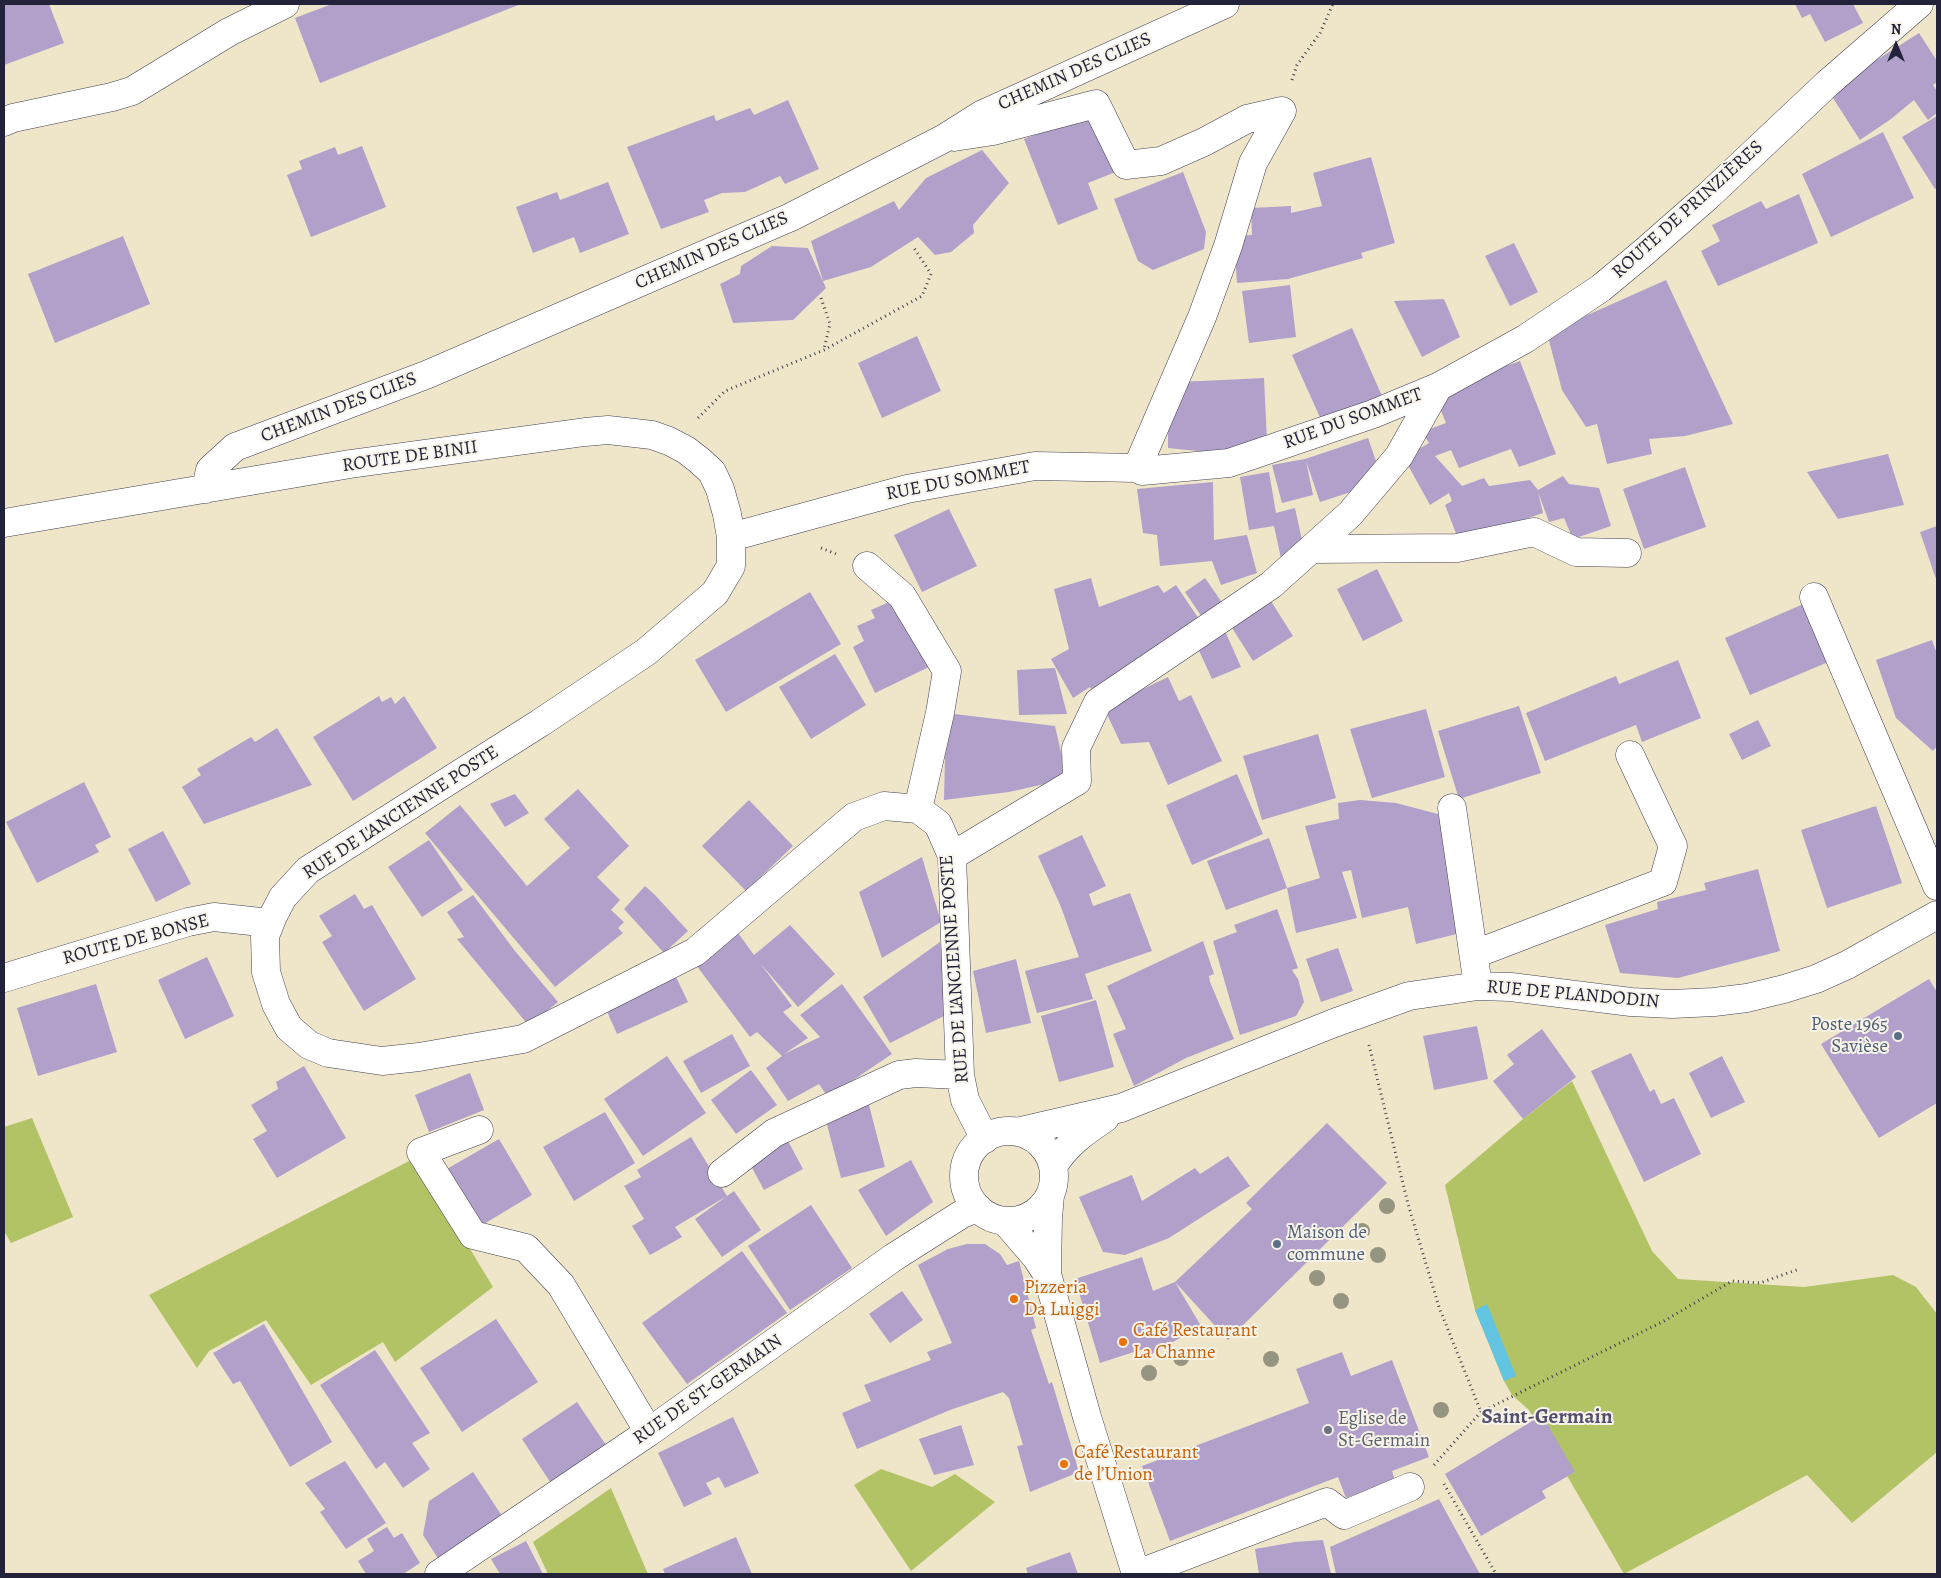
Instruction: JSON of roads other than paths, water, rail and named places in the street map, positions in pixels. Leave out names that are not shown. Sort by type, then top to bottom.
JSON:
[{"type":"street","points":[[4,122],[13,118],[132,91],[229,32],[284,4]]},
{"type":"street","name":"CHEMIN DES CLIES","points":[[206,489],[210,470],[235,447],[426,375],[790,217],[943,139],[981,115],[1226,4]]},
{"type":"street","name":"ROUTE DE PRINZIÈRES","points":[[1438,388],[1525,339],[1601,288],[1708,196],[1828,82],[1919,4]]},
{"type":"street","points":[[943,139],[993,131],[1096,104],[1126,165],[1162,161],[1204,142],[1247,119],[1282,112],[1253,163],[1228,246],[1202,317],[1137,468]]},
{"type":"street","name":"RUE DU SOMMET","points":[[731,537],[907,488],[1035,466],[1137,468],[1142,471],[1229,463],[1373,414],[1438,388]]},
{"type":"street","name":"RUE DU SOMMET","points":[[952,856],[1077,781],[1076,748],[1098,702],[1271,585],[1350,514],[1399,456],[1438,388]]},
{"type":"street","name":"ROUTE DE BINII","points":[[4,523],[350,464],[608,430],[652,435],[672,443],[700,460],[712,472],[725,506],[731,537],[731,566]]},
{"type":"street","points":[[1311,550],[1457,548],[1534,532],[1576,552],[1627,553]]},
{"type":"street","name":"RUE DE L'ANCIENNE POSTE","points":[[731,566],[715,593],[646,652],[540,723],[308,870],[283,897],[265,936],[266,972],[276,1004],[289,1028],[309,1045],[328,1053],[382,1061],[419,1057],[523,1039],[695,952],[854,817],[884,806],[918,809],[938,824],[952,856],[960,1075],[965,1100],[984,1139]]},
{"type":"street","points":[[867,566],[902,596],[947,671],[940,713],[918,809]]},
{"type":"street","points":[[1814,597],[1937,886]]},
{"type":"street","points":[[1475,954],[1663,882],[1673,846],[1630,755]]},
{"type":"street","points":[[1452,808],[1475,954],[1478,986]]},
{"type":"street","name":"RUE DE PLANDODIN","points":[[1017,1132],[1121,1108],[1375,1007],[1409,996],[1478,986],[1631,1002],[1672,1004],[1747,998],[1792,987],[1847,965],[1937,916]]},
{"type":"street","name":"ROUTE DE BONSE","points":[[4,978],[188,922],[214,917],[270,923]]},
{"type":"street","points":[[722,1173],[774,1133],[899,1075],[916,1073],[960,1075]]},
{"type":"street","name":"RUE DE PLANDODIN","points":[[1053,1166],[1061,1153],[1078,1136],[1121,1108]]},
{"type":"street","points":[[479,1130],[421,1152],[473,1234],[526,1248],[561,1285],[650,1432]]},
{"type":"street","points":[[1017,1132],[1037,1140],[1047,1152],[1053,1166],[1054,1184],[1043,1207],[1032,1215],[1019,1220],[1005,1221],[988,1215],[978,1208],[967,1191],[965,1172],[971,1153],[984,1139],[997,1133],[1017,1132]]},
{"type":"street","points":[[1050,1195],[1047,1274],[1087,1418],[1136,1574],[1327,1502],[1344,1515],[1410,1487]]},
{"type":"street","name":"RUE DE ST-GERMAIN","points":[[440,1574],[650,1432],[894,1257],[946,1223],[978,1208]]},
{"type":"street","points":[[1005,1221],[1036,1257],[1047,1274]]},
{"type":"water","points":[[1487,1304],[1516,1376],[1504,1381],[1475,1310]]},
{"type":"place","name":"Poste 1965 Savièse","points":[[1898,1036]]},
{"type":"place","name":"Maison de commune","points":[[1277,1244]]},
{"type":"place","name":"Pizzeria Da Luiggi","points":[[1014,1299]]},
{"type":"place","name":"Café Restaurant La Channe","points":[[1123,1342]]},
{"type":"place","name":"Eglise de St-Germain","points":[[1328,1430]]},
{"type":"place","name":"Café Restaurant de l’Union","points":[[1064,1464]]},
{"type":"district","name":"Saint-Germain","points":[[1547,1418]]}]
